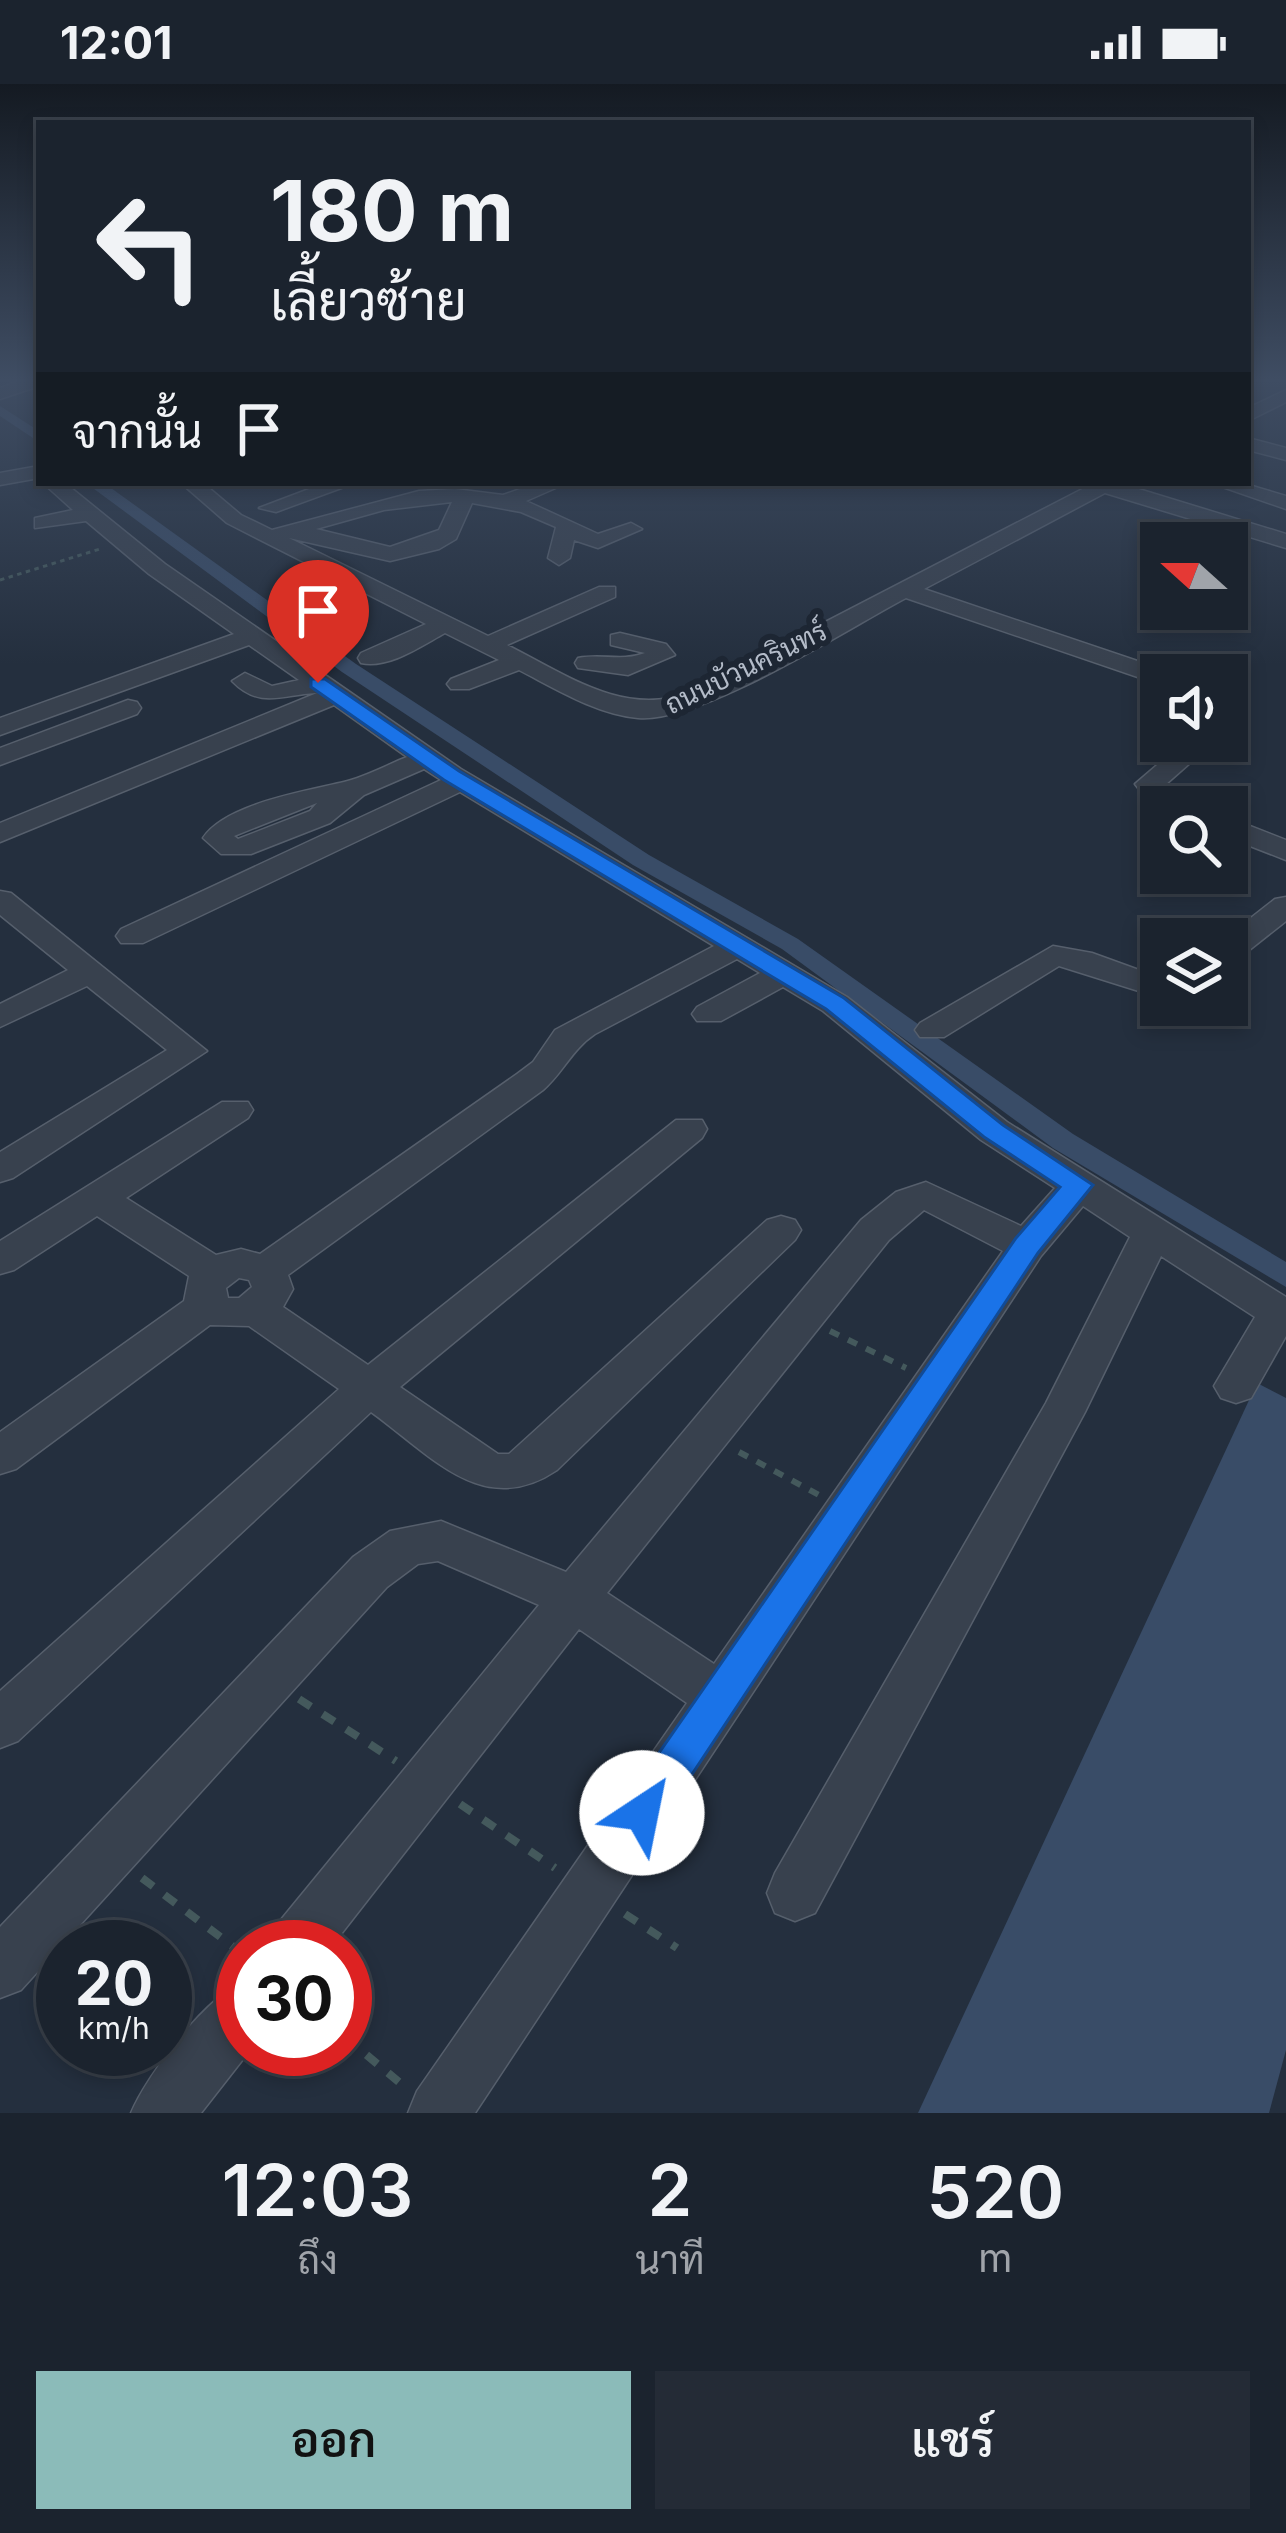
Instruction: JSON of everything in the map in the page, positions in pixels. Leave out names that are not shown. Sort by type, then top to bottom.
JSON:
[{"type":"street","points":[[56,486],[250,636],[462,782],[852,1015],[994,1131],[1151,1235],[1274,1300],[1236,1386]]},
{"type":"street","name":"ถนนบัวนครินทร์","points":[[195,486],[234,519],[282,533],[559,681],[623,709],[662,712],[1102,486]]},
{"type":"street","points":[[269,508],[336,486]]},
{"type":"street","points":[[508,500],[548,486]]},
{"type":"street","points":[[1112,486],[1286,541]]},
{"type":"street","points":[[1231,486],[1286,503]]},
{"type":"street","points":[[282,533],[382,553],[401,552],[448,534],[453,514],[465,496]]},
{"type":"street","points":[[282,533],[405,497],[465,496],[508,500],[567,524],[557,550],[559,558]]},
{"type":"street","points":[[43,524],[87,514]]},
{"type":"street","points":[[567,531],[598,541],[631,529]]},
{"type":"street","points":[[903,589],[1140,670]]},
{"type":"street","points":[[370,658],[607,592]]},
{"type":"street","points":[[466,634],[496,620]]},
{"type":"street","points":[[559,681],[649,625]]},
{"type":"street","points":[[0,728],[250,636]]},
{"type":"street","points":[[587,663],[628,668],[662,655],[657,649],[620,640]]},
{"type":"street","points":[[460,684],[520,661]]},
{"type":"street","points":[[245,681],[269,694],[327,689]]},
{"type":"street","points":[[0,832],[173,762],[327,689]]},
{"type":"street","points":[[0,757],[128,708]]},
{"type":"street","points":[[116,758],[150,749],[173,762]]},
{"type":"street","points":[[353,789],[427,758]]},
{"type":"street","points":[[1150,786],[1177,762]]},
{"type":"street","points":[[132,936],[462,782]]},
{"type":"street","points":[[1248,835],[1286,851]]},
{"type":"street","points":[[0,900],[190,1051],[0,1169]]},
{"type":"street","points":[[1248,936],[1286,906]]},
{"type":"street","points":[[99,1199],[211,1289],[229,1315],[545,1070],[567,1037],[738,946]]},
{"type":"street","points":[[932,1030],[1053,956],[1084,961],[1140,982]]},
{"type":"street","points":[[0,1017],[89,972]]},
{"type":"street","points":[[710,1014],[784,973]]},
{"type":"street","points":[[0,1260],[235,1110]]},
{"type":"street","points":[[0,1724],[370,1388],[689,1129]]},
{"type":"street","points":[[429,2105],[590,1891],[1027,1246],[1078,1185]]},
{"type":"street","points":[[318,1920],[875,1230],[910,1201],[926,1195],[1027,1246]]},
{"type":"street","points":[[261,1289],[370,1388],[488,1470],[504,1475],[519,1472],[541,1457],[781,1230]]},
{"type":"street","points":[[795,1893],[1063,1412],[1151,1235]]},
{"type":"street","points":[[0,1456],[211,1289]]},
{"type":"street","points":[[0,1970],[370,1572],[406,1545],[442,1541],[574,1598],[721,1696]]},
{"type":"street","points":[[162,2113],[216,2046]]},
{"type":"path","points":[[0,580],[123,542]]},
{"type":"path","points":[[803,1318],[938,1383]]},
{"type":"path","points":[[708,1435],[849,1511]]},
{"type":"path","points":[[269,1680],[676,1948]]},
{"type":"path","points":[[108,1853],[216,1934]]},
{"type":"path","points":[[372,2059],[429,2105]]},
{"type":"water","points":[[1257,1383],[1286,1398],[1286,2050],[1269,2113],[918,2113]]},
{"type":"waterway","points":[[98,486],[349,668],[641,860],[790,944],[1063,1141],[1286,1276]]},
{"type":"route","points":[[318,683],[452,775],[835,1004],[994,1131],[1078,1185],[1027,1246],[944,1375],[642,1813]]}]
